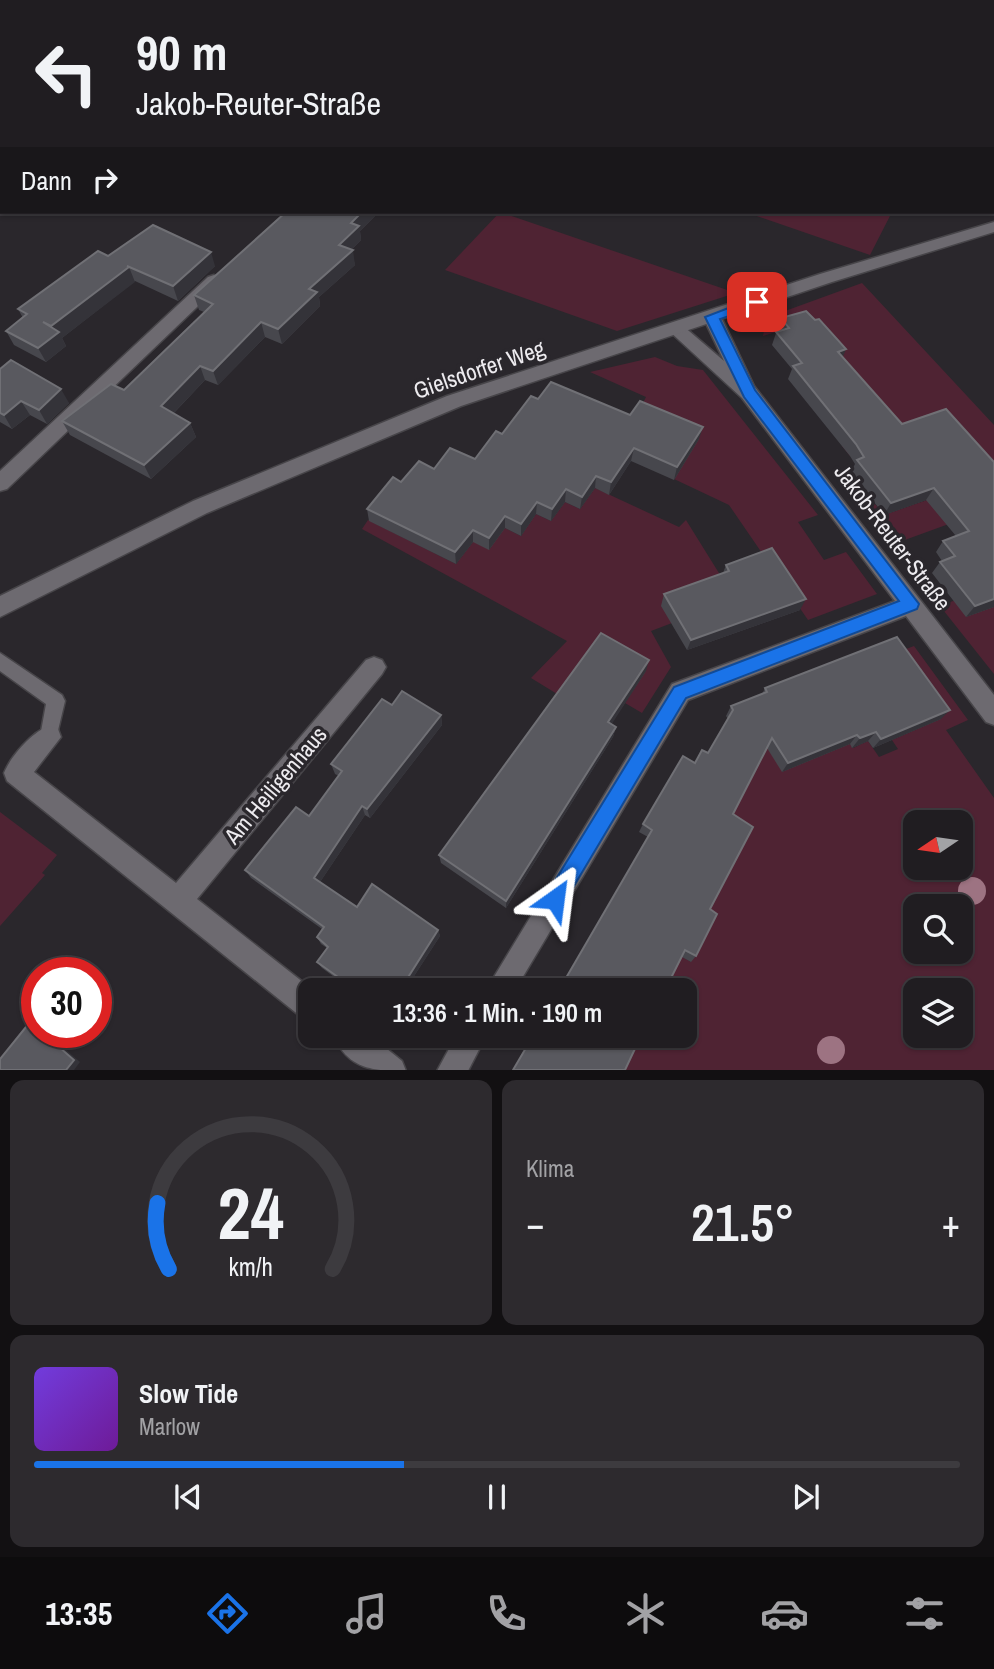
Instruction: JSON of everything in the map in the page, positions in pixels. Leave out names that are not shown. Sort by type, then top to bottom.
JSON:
[{"type":"street","name":"Gielsdorfer Weg","points":[[0,607],[177,518],[368,435],[499,386],[994,227]]},
{"type":"street","points":[[0,483],[85,406],[226,270]]},
{"type":"street","name":"Jakob-Reuter-Straße","points":[[712,317],[749,393]]},
{"type":"street","name":"Jakob-Reuter-Straße","points":[[676,329],[749,393],[994,714]]},
{"type":"street","points":[[507,978],[680,692],[911,604]]},
{"type":"street","name":"Am Heiligenhaus","points":[[177,902],[374,667]]},
{"type":"street","points":[[49,737],[16,774],[298,997]]},
{"type":"street","points":[[363,1048],[390,1069]]},
{"type":"street","points":[[451,1070],[465,1048]]},
{"type":"lane","points":[[0,661],[56,701],[49,737]]},
{"type":"shaded area","points":[[498,214],[506,214],[736,293],[617,331],[445,270]]},
{"type":"shaded area","points":[[751,214],[891,214],[870,255]]},
{"type":"shaded area","points":[[862,283],[994,425],[994,489],[957,521],[891,545],[864,508],[875,504],[884,515],[927,500],[880,446],[850,456],[842,446],[865,439],[802,324],[763,336],[766,320],[774,315]]},
{"type":"shaded area","points":[[655,357],[677,366],[703,370],[818,515],[798,522],[824,560],[846,552],[877,594],[808,620],[729,505],[674,479],[638,413],[646,397],[590,372]]},
{"type":"shaded area","points":[[595,488],[679,527],[686,520],[727,586],[662,606],[672,623],[651,631],[671,667],[642,713],[625,703],[645,671],[562,697],[531,678],[567,641],[362,529],[368,520],[456,564],[473,542],[505,528],[521,536],[536,514],[551,521],[565,502],[580,509]]},
{"type":"shaded area","points":[[953,601],[994,607],[994,674],[940,606]]},
{"type":"shaded area","points":[[914,646],[968,720],[946,730],[994,798],[994,1070],[624,1070],[635,1048],[697,1048],[697,978],[669,978],[681,956],[691,962],[687,905],[728,822],[753,735],[850,744],[853,748],[868,741],[879,757],[898,749],[892,740],[940,719],[893,654]]},
{"type":"shaded area","points":[[0,812],[57,855],[42,873],[45,875],[0,926]]},
{"type":"building","points":[[284,214],[360,214],[351,223],[359,226],[339,245],[353,250],[309,289],[317,292],[278,329],[261,322],[213,371],[200,366],[161,406],[190,423],[144,465],[62,421],[111,384],[124,390],[213,304],[194,295]]},
{"type":"building","points":[[153,225],[211,252],[173,286],[127,266],[129,267],[51,326],[43,322],[59,332],[38,348],[6,331],[27,314],[18,309],[98,251],[108,256]]},
{"type":"building","points":[[806,311],[815,320],[819,319],[846,349],[838,352],[902,424],[946,409],[994,462],[994,599],[975,606],[940,562],[955,556],[943,541],[969,531],[934,488],[891,503],[857,460],[864,457],[856,444],[793,366],[802,363],[776,332],[789,328],[781,318]]},
{"type":"building","points":[[11,360],[61,389],[39,410],[21,401],[4,415],[0,413],[0,369]]},
{"type":"building","points":[[551,382],[630,415],[640,401],[703,427],[677,467],[634,448],[611,482],[596,476],[582,497],[566,489],[552,509],[537,502],[521,524],[505,516],[489,538],[473,530],[455,552],[367,509],[393,477],[401,482],[419,461],[434,469],[450,448],[475,459],[496,431],[502,434],[531,396],[538,399]]},
{"type":"building","points":[[772,548],[806,599],[691,640],[664,594],[729,571],[726,565]]},
{"type":"building","points":[[601,633],[649,660],[608,722],[616,727],[506,901],[439,855]]},
{"type":"building","points":[[897,637],[950,710],[881,739],[876,732],[860,738],[857,735],[788,763],[772,738],[733,814],[753,827],[710,909],[717,914],[696,956],[685,950],[671,978],[566,978],[652,830],[643,824],[683,756],[695,763],[702,750],[708,753],[733,710],[731,706],[767,692],[765,688]]},
{"type":"building","points":[[402,691],[441,715],[367,809],[362,806],[314,878],[357,907],[372,884],[438,930],[408,978],[339,978],[317,962],[328,947],[317,937],[324,927],[245,870],[296,807],[309,816],[342,771],[331,764],[382,699],[392,705]]},
{"type":"building","points":[[21,1033],[21,1048],[60,1048],[74,1060],[66,1070],[0,1070],[0,1059]]},
{"type":"building","points":[[526,1048],[635,1048],[625,1070],[513,1070]]},
{"type":"route","points":[[555,899],[680,692],[911,604],[749,393],[712,317],[757,302]]}]
